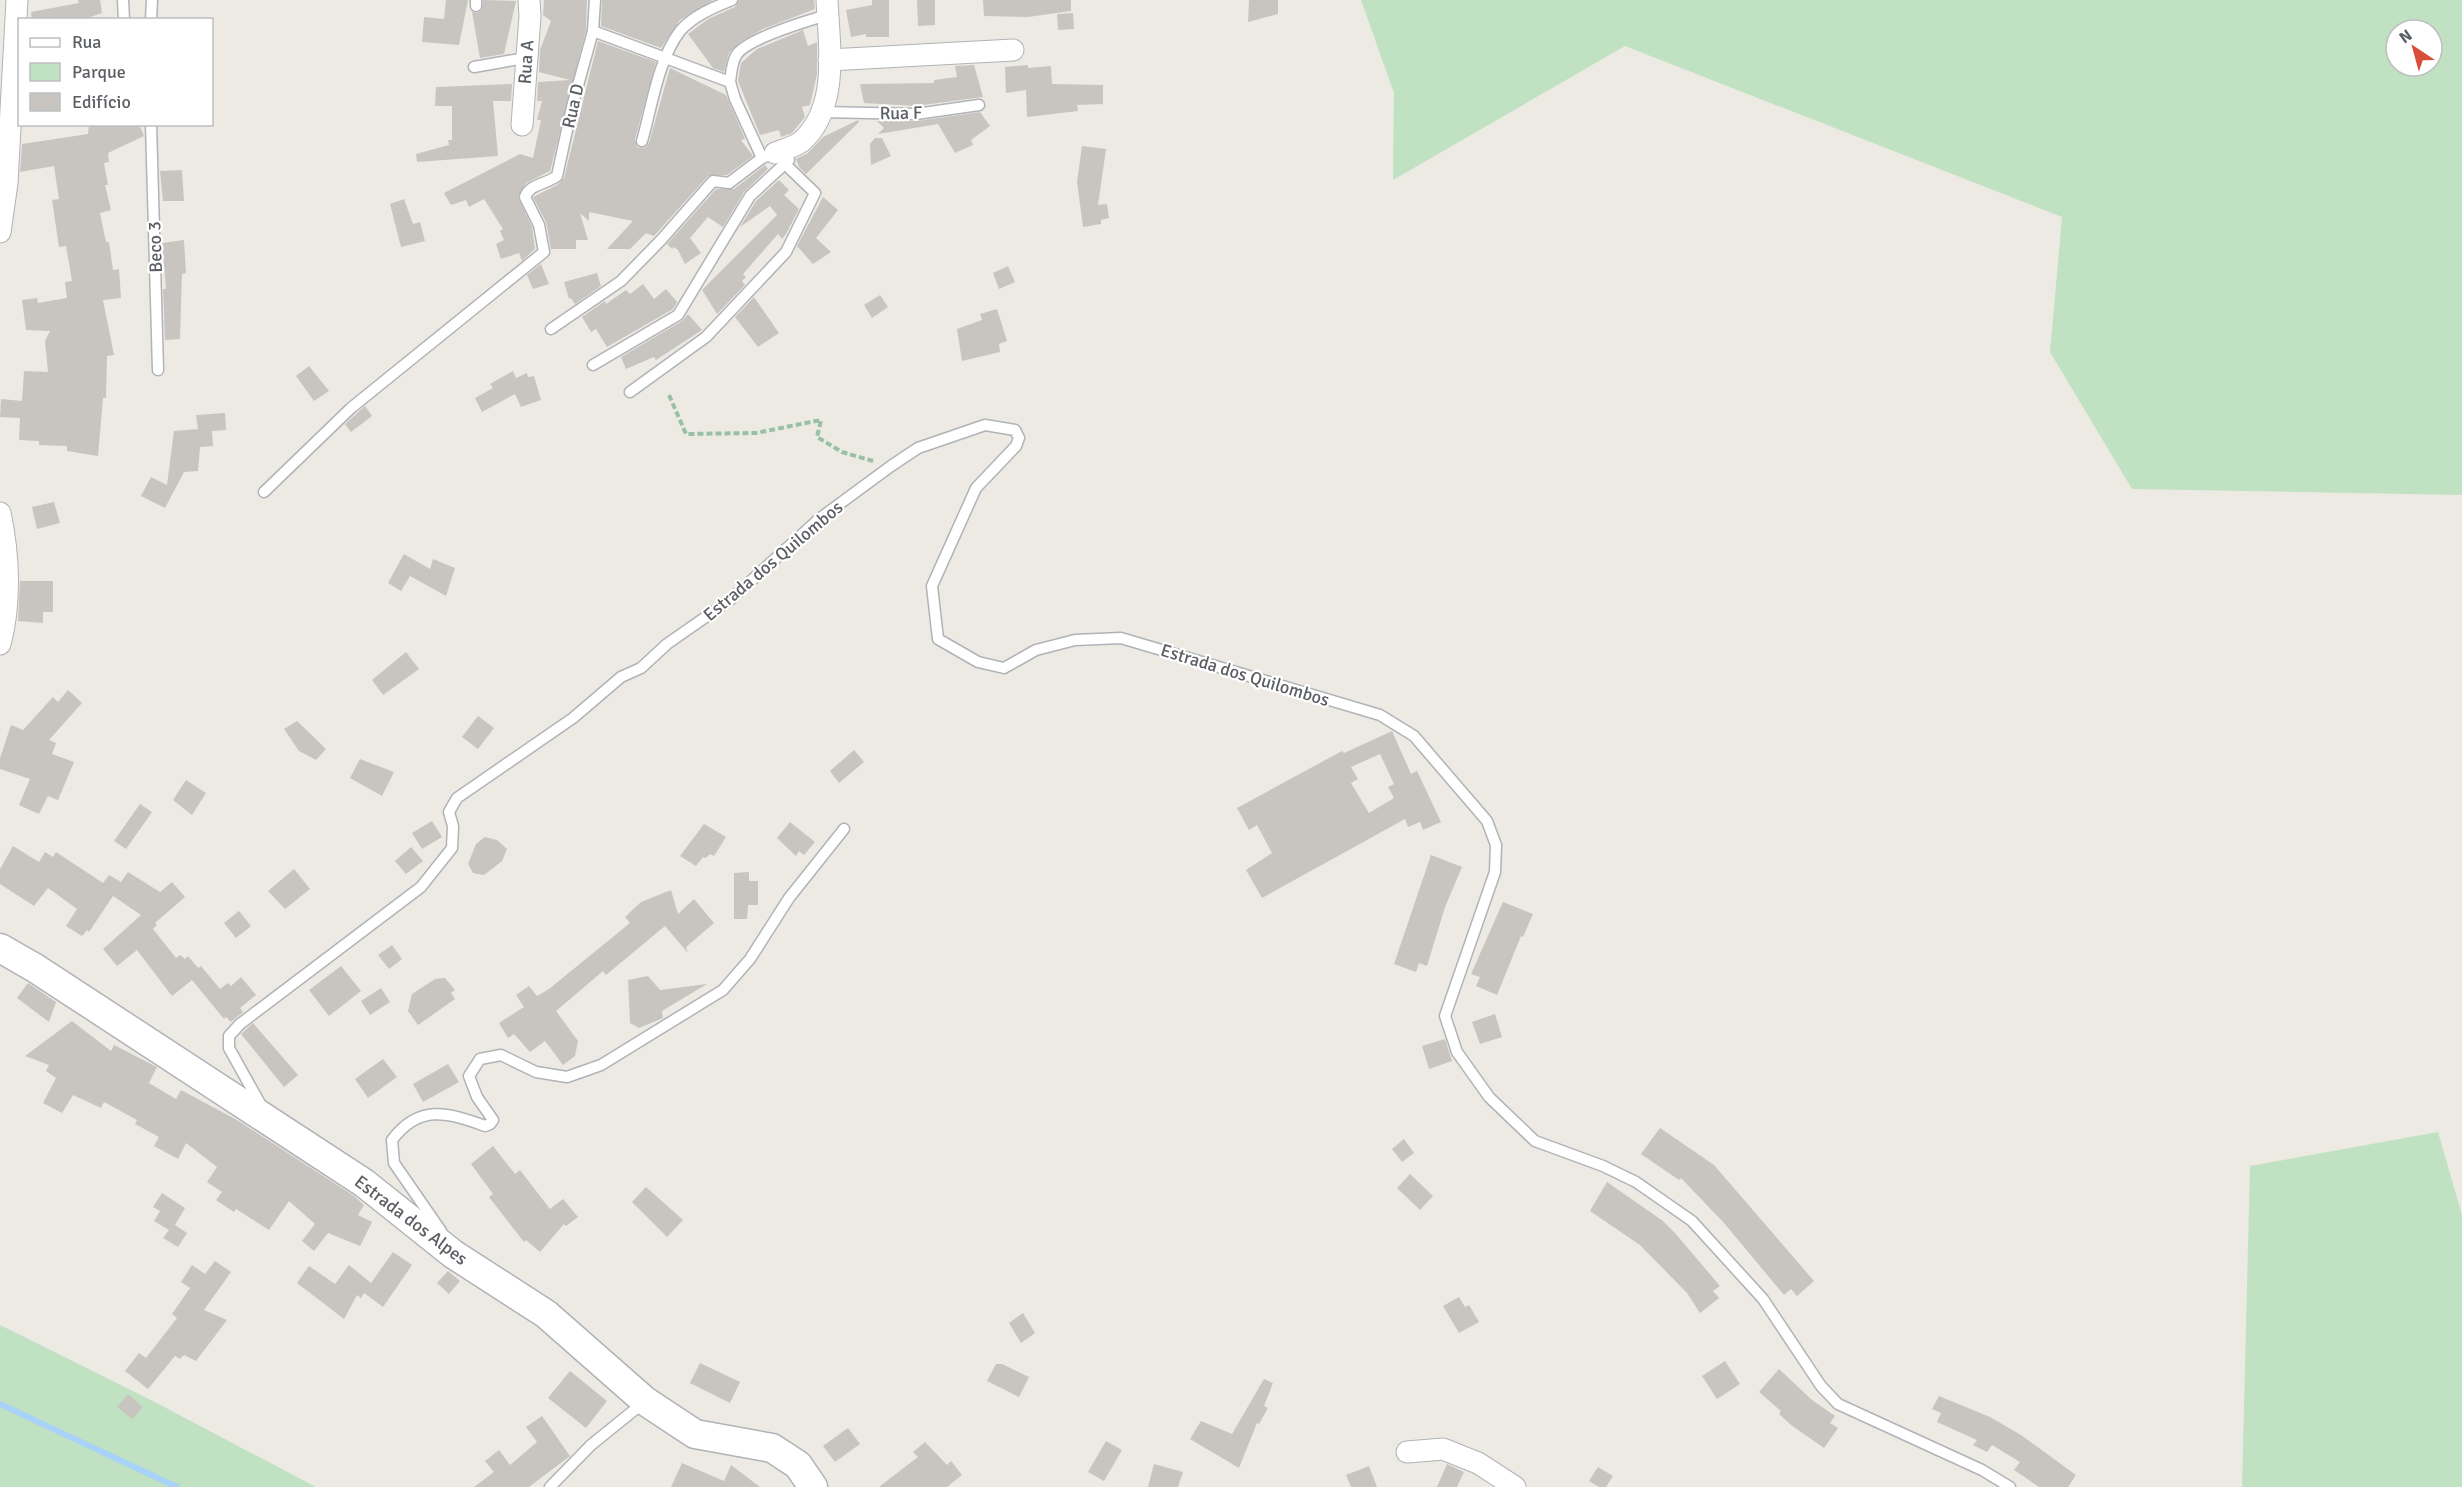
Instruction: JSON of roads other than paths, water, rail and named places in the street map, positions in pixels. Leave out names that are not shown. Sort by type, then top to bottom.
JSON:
[{"type":"street","points":[[0,232],[7,183],[17,0]]},
{"type":"street","name":"Rua A","points":[[522,125],[525,58],[530,16],[529,0]]},
{"type":"street","points":[[774,159],[800,142],[822,112],[829,60],[827,7]]},
{"type":"street","points":[[829,60],[1013,50]]},
{"type":"street","points":[[0,513],[7,545],[5,624],[0,644]]},
{"type":"street","name":"Estrada dos Alpes","points":[[0,948],[269,1120],[389,1201],[453,1254],[546,1314],[645,1401],[695,1434],[772,1448],[798,1465],[813,1487]]},
{"type":"street","points":[[1407,1452],[1443,1449],[1478,1463],[1515,1487]]},
{"type":"lane","points":[[123,0],[124,18]]},
{"type":"lane","points":[[152,18],[153,0]]},
{"type":"lane","name":"Rua D","points":[[264,492],[351,408],[544,252],[539,225],[525,197],[526,192],[529,188],[549,182],[557,176],[592,31],[595,0]]},
{"type":"lane","points":[[642,141],[666,59],[681,31],[705,11],[732,0]]},
{"type":"lane","points":[[630,392],[706,337],[786,252],[815,193],[774,159],[735,99],[730,82],[735,56],[742,49],[827,7]]},
{"type":"lane","points":[[592,31],[730,82]]},
{"type":"lane","points":[[474,68],[525,58]]},
{"type":"lane","name":"Rua F","points":[[822,112],[916,114],[979,105]]},
{"type":"lane","name":"Beco 3","points":[[151,126],[158,370]]},
{"type":"lane","points":[[551,329],[621,281],[713,181],[729,183],[774,159]]},
{"type":"lane","points":[[593,365],[678,315],[774,159]]},
{"type":"lane","name":"Estrada dos Quilombos","points":[[269,1120],[229,1048],[229,1036],[240,1024],[421,887],[452,848],[453,826],[449,812],[457,798],[573,718],[621,677],[641,669],[666,644],[730,600],[819,519],[918,448],[985,425],[1015,430],[1019,438],[1016,446],[976,488],[932,586],[938,639],[978,662],[1004,668],[1036,650],[1075,640],[1121,638],[1380,715],[1414,736],[1487,821],[1496,845],[1495,872],[1445,1016],[1457,1052],[1489,1097],[1535,1142],[1603,1166],[1636,1182],[1692,1221],[1763,1299],[1821,1386],[1838,1404],[1982,1470],[2010,1487]]},
{"type":"lane","points":[[453,1254],[447,1241],[394,1163],[392,1140],[403,1125],[433,1112],[464,1118],[484,1126],[490,1124],[493,1120],[477,1098],[469,1076],[480,1059],[501,1055],[536,1072],[567,1077],[601,1065],[723,990],[750,959],[789,898],[844,829]]},
{"type":"lane","points":[[550,1487],[591,1445],[645,1401]]},
{"type":"waterway","points":[[0,1404],[177,1487]]}]
